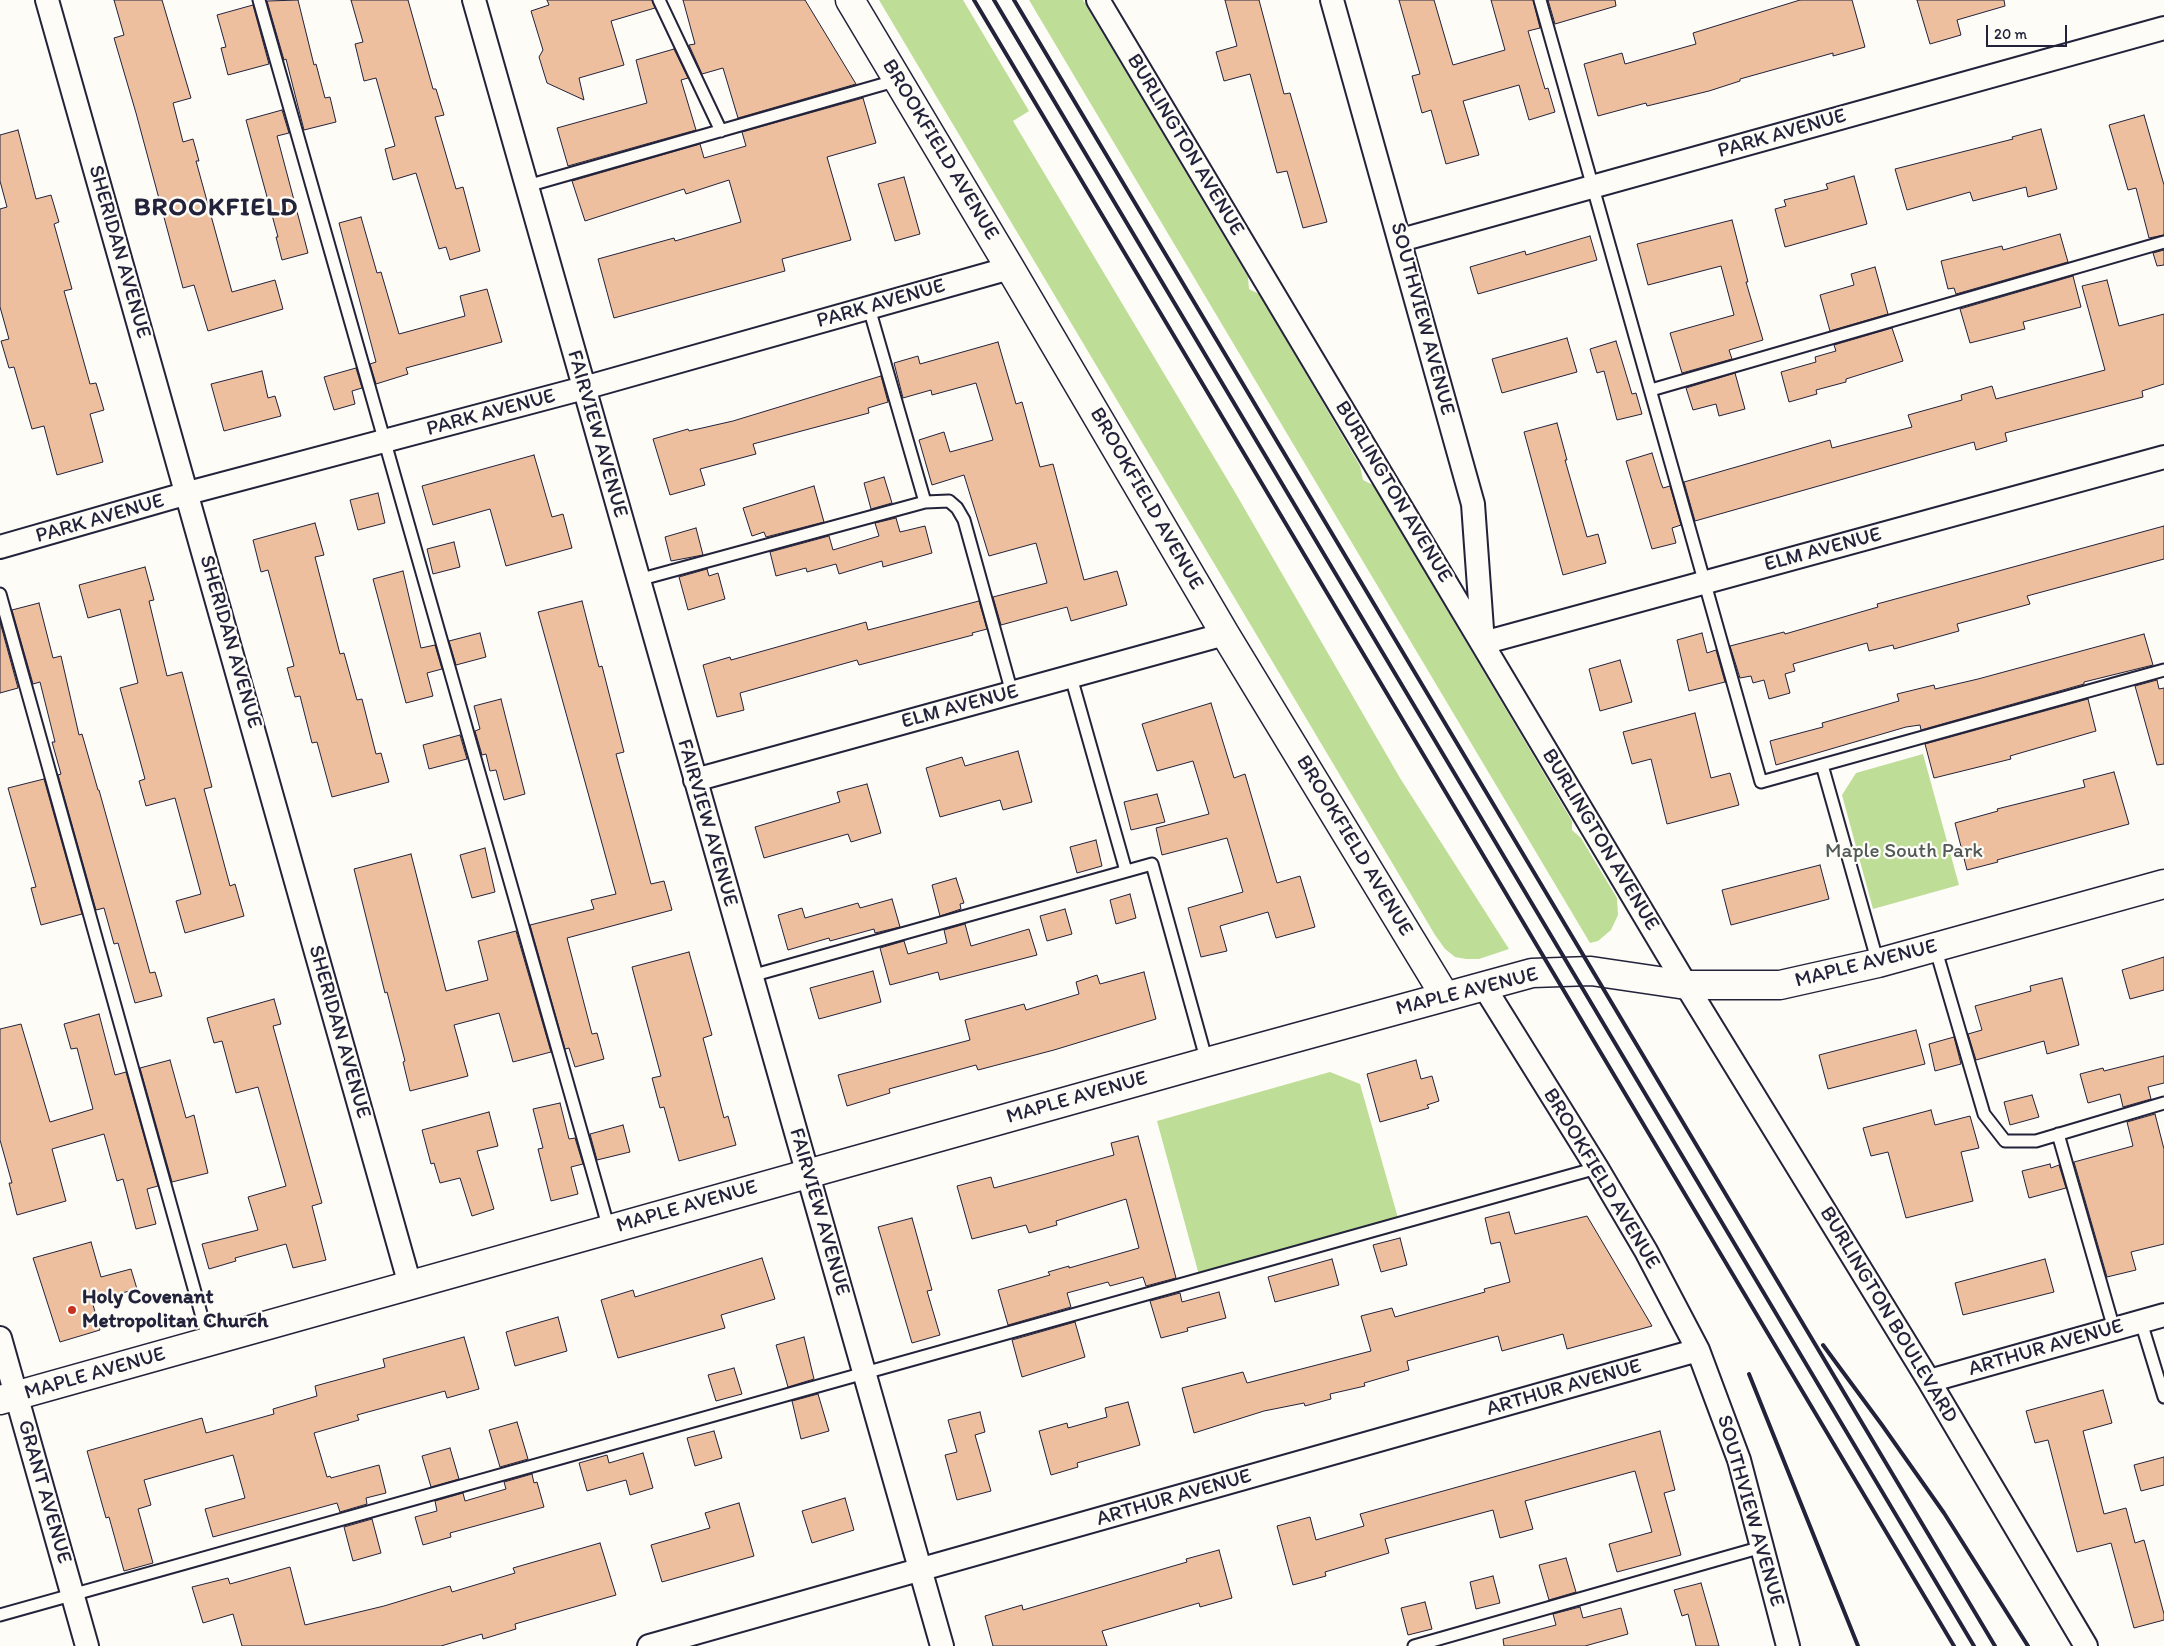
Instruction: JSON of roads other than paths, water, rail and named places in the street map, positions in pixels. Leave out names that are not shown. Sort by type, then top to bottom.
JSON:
[{"type":"street","name":"SHERIDAN AVENUE","points":[[47,0],[188,493],[410,1285]]},
{"type":"street","name":"FAIRVIEW AVENUE","points":[[474,0],[942,1646]]},
{"type":"street","name":"BROOKFIELD AVENUE","points":[[850,0],[1225,634],[1445,996]]},
{"type":"street","name":"BURLINGTON AVENUE","points":[[1098,0],[1686,985]]},
{"type":"street","name":"SOUTHVIEW AVENUE","points":[[1332,0],[1401,240],[1473,504],[1483,643]]},
{"type":"street","name":"PARK AVENUE","points":[[1401,240],[2164,28]]},
{"type":"street","name":"PARK AVENUE","points":[[0,547],[188,493],[584,388],[1010,268]]},
{"type":"street","name":"ELM AVENUE","points":[[1483,643],[2164,457]]},
{"type":"street","name":"ELM AVENUE","points":[[695,780],[1225,634]]},
{"type":"street","name":"MAPLE AVENUE","points":[[8,1398],[808,1173],[1532,973],[1591,971],[1686,985],[1780,985],[1878,962],[2164,884]]},
{"type":"street","name":"BROOKFIELD AVENUE","points":[[1483,985],[1597,1168],[1646,1252],[1698,1350]]},
{"type":"street","name":"BURLINGTON BOULEVARD","points":[[1686,985],[1929,1382],[2086,1646]]},
{"type":"street","name":"ARTHUR AVENUE","points":[[1929,1382],[2164,1315]]},
{"type":"street","name":"GRANT AVENUE","points":[[0,1338],[8,1398],[73,1594],[87,1646]]},
{"type":"street","name":"SOUTHVIEW AVENUE","points":[[1698,1350],[1739,1460],[1788,1646]]},
{"type":"street","name":"ARTHUR AVENUE","points":[[649,1646],[1698,1350]]},
{"type":"lane","points":[[259,0],[608,1229]]},
{"type":"lane","points":[[659,0],[721,131]]},
{"type":"lane","points":[[1540,0],[1761,782],[2164,670]]},
{"type":"lane","points":[[527,186],[898,80]]},
{"type":"lane","points":[[1650,390],[2164,242]]},
{"type":"lane","points":[[869,308],[925,502]]},
{"type":"lane","points":[[638,580],[925,502],[949,501],[957,508],[964,520],[1012,693]]},
{"type":"lane","points":[[0,594],[209,1342]]},
{"type":"lane","points":[[1071,677],[1126,871]]},
{"type":"lane","points":[[1822,765],[1878,962]]},
{"type":"lane","points":[[751,976],[1152,864],[1207,1062]]},
{"type":"lane","points":[[1935,947],[1984,1114],[2005,1141],[2036,1141],[2164,1103]]},
{"type":"lane","points":[[2058,1134],[2114,1330]]},
{"type":"lane","points":[[0,1615],[1597,1168]]},
{"type":"lane","points":[[2141,1322],[2164,1398]]},
{"type":"lane","points":[[1414,1646],[1762,1547]]},
{"type":"railway","points":[[974,0],[1954,1646]]},
{"type":"railway","points":[[994,0],[1974,1646]]},
{"type":"railway","points":[[1014,0],[1995,1646]]},
{"type":"railway","points":[[1823,1345],[1944,1513],[2028,1646]]},
{"type":"railway","points":[[1749,1374],[1858,1646]]},
{"type":"place","name":"Holy Covenant Metropolitan Church","points":[[72,1310]]},
{"type":"district","name":"BROOKFIELD","points":[[216,208]]},
{"type":"park label","name":"Maple South Park","points":[[1904,852]]}]
